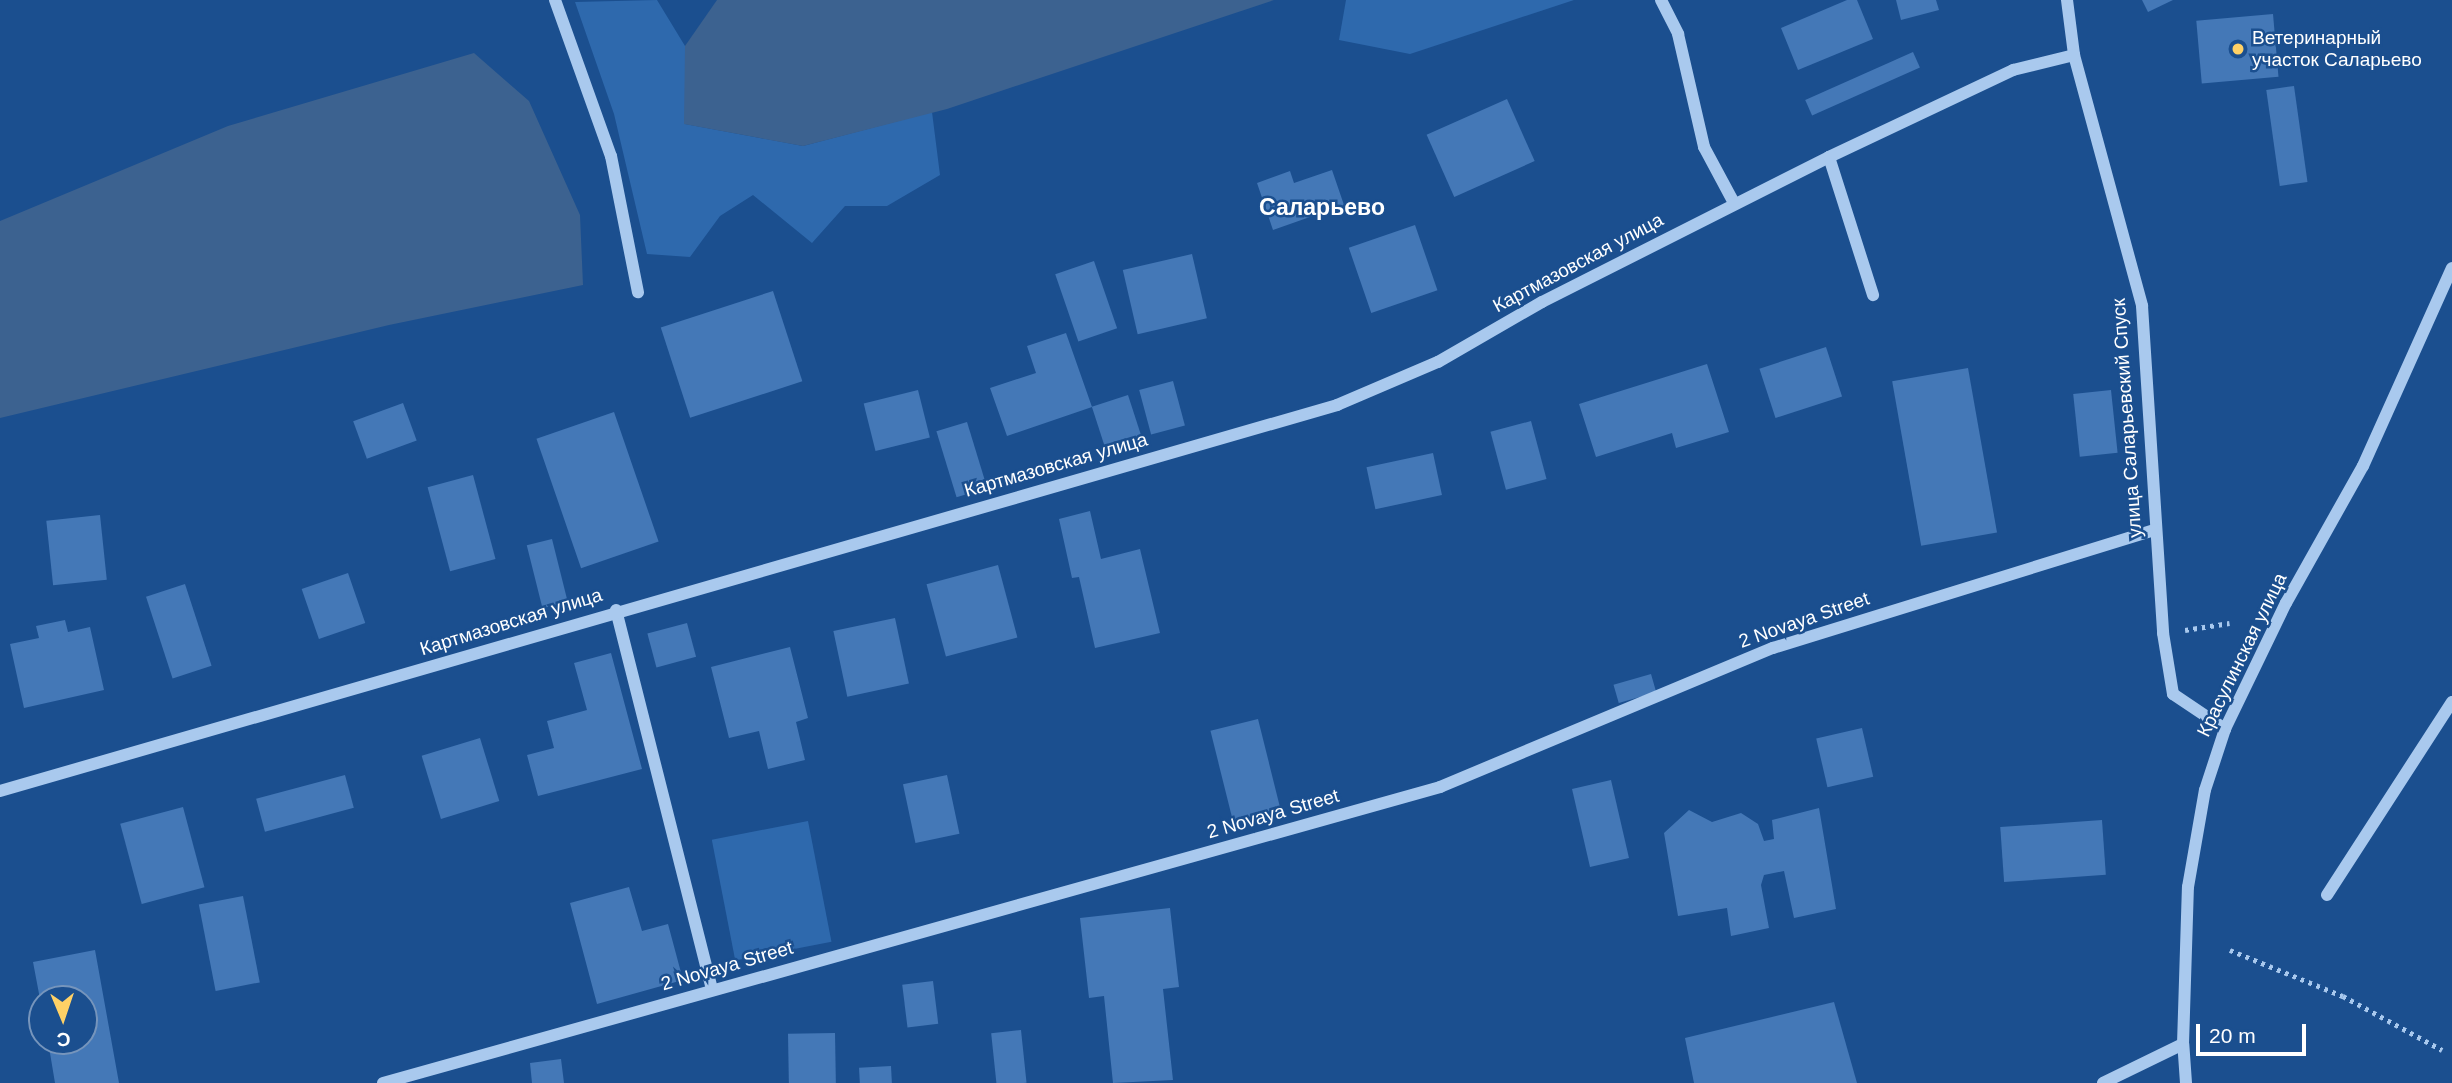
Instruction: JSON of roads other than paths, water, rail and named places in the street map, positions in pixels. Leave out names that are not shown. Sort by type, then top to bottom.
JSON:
[{"type":"street","points":[[555,0],[611,156],[638,292]]},
{"type":"street","points":[[1661,0],[1678,34],[1704,148],[1734,203]]},
{"type":"street","name":"улица Саларьевский Спуск","points":[[2067,0],[2074,55],[2142,306],[2163,633],[2173,694],[2225,729]]},
{"type":"street","name":"Картмазовская улица","points":[[0,791],[69,774],[616,610],[1336,405],[1438,362],[1542,302],[1829,156],[2013,70],[2074,55]]},
{"type":"street","points":[[1829,156],[1873,295]]},
{"type":"street","name":"Красулинская улица","points":[[2183,1044],[2188,887],[2201,802],[2225,729],[2286,603],[2363,466],[2452,268]]},
{"type":"street","name":"2 Novaya Street","points":[[383,1083],[1440,788],[1773,648],[2155,530]]},
{"type":"street","points":[[616,610],[712,990]]},
{"type":"street","points":[[2327,895],[2452,702]]},
{"type":"street","points":[[2103,1083],[2183,1044],[2186,1083]]},
{"type":"place","name":"Ветеринарный участок Саларьево","points":[[2238,49]]},
{"type":"district","name":"Саларьево","points":[[1322,207]]}]
